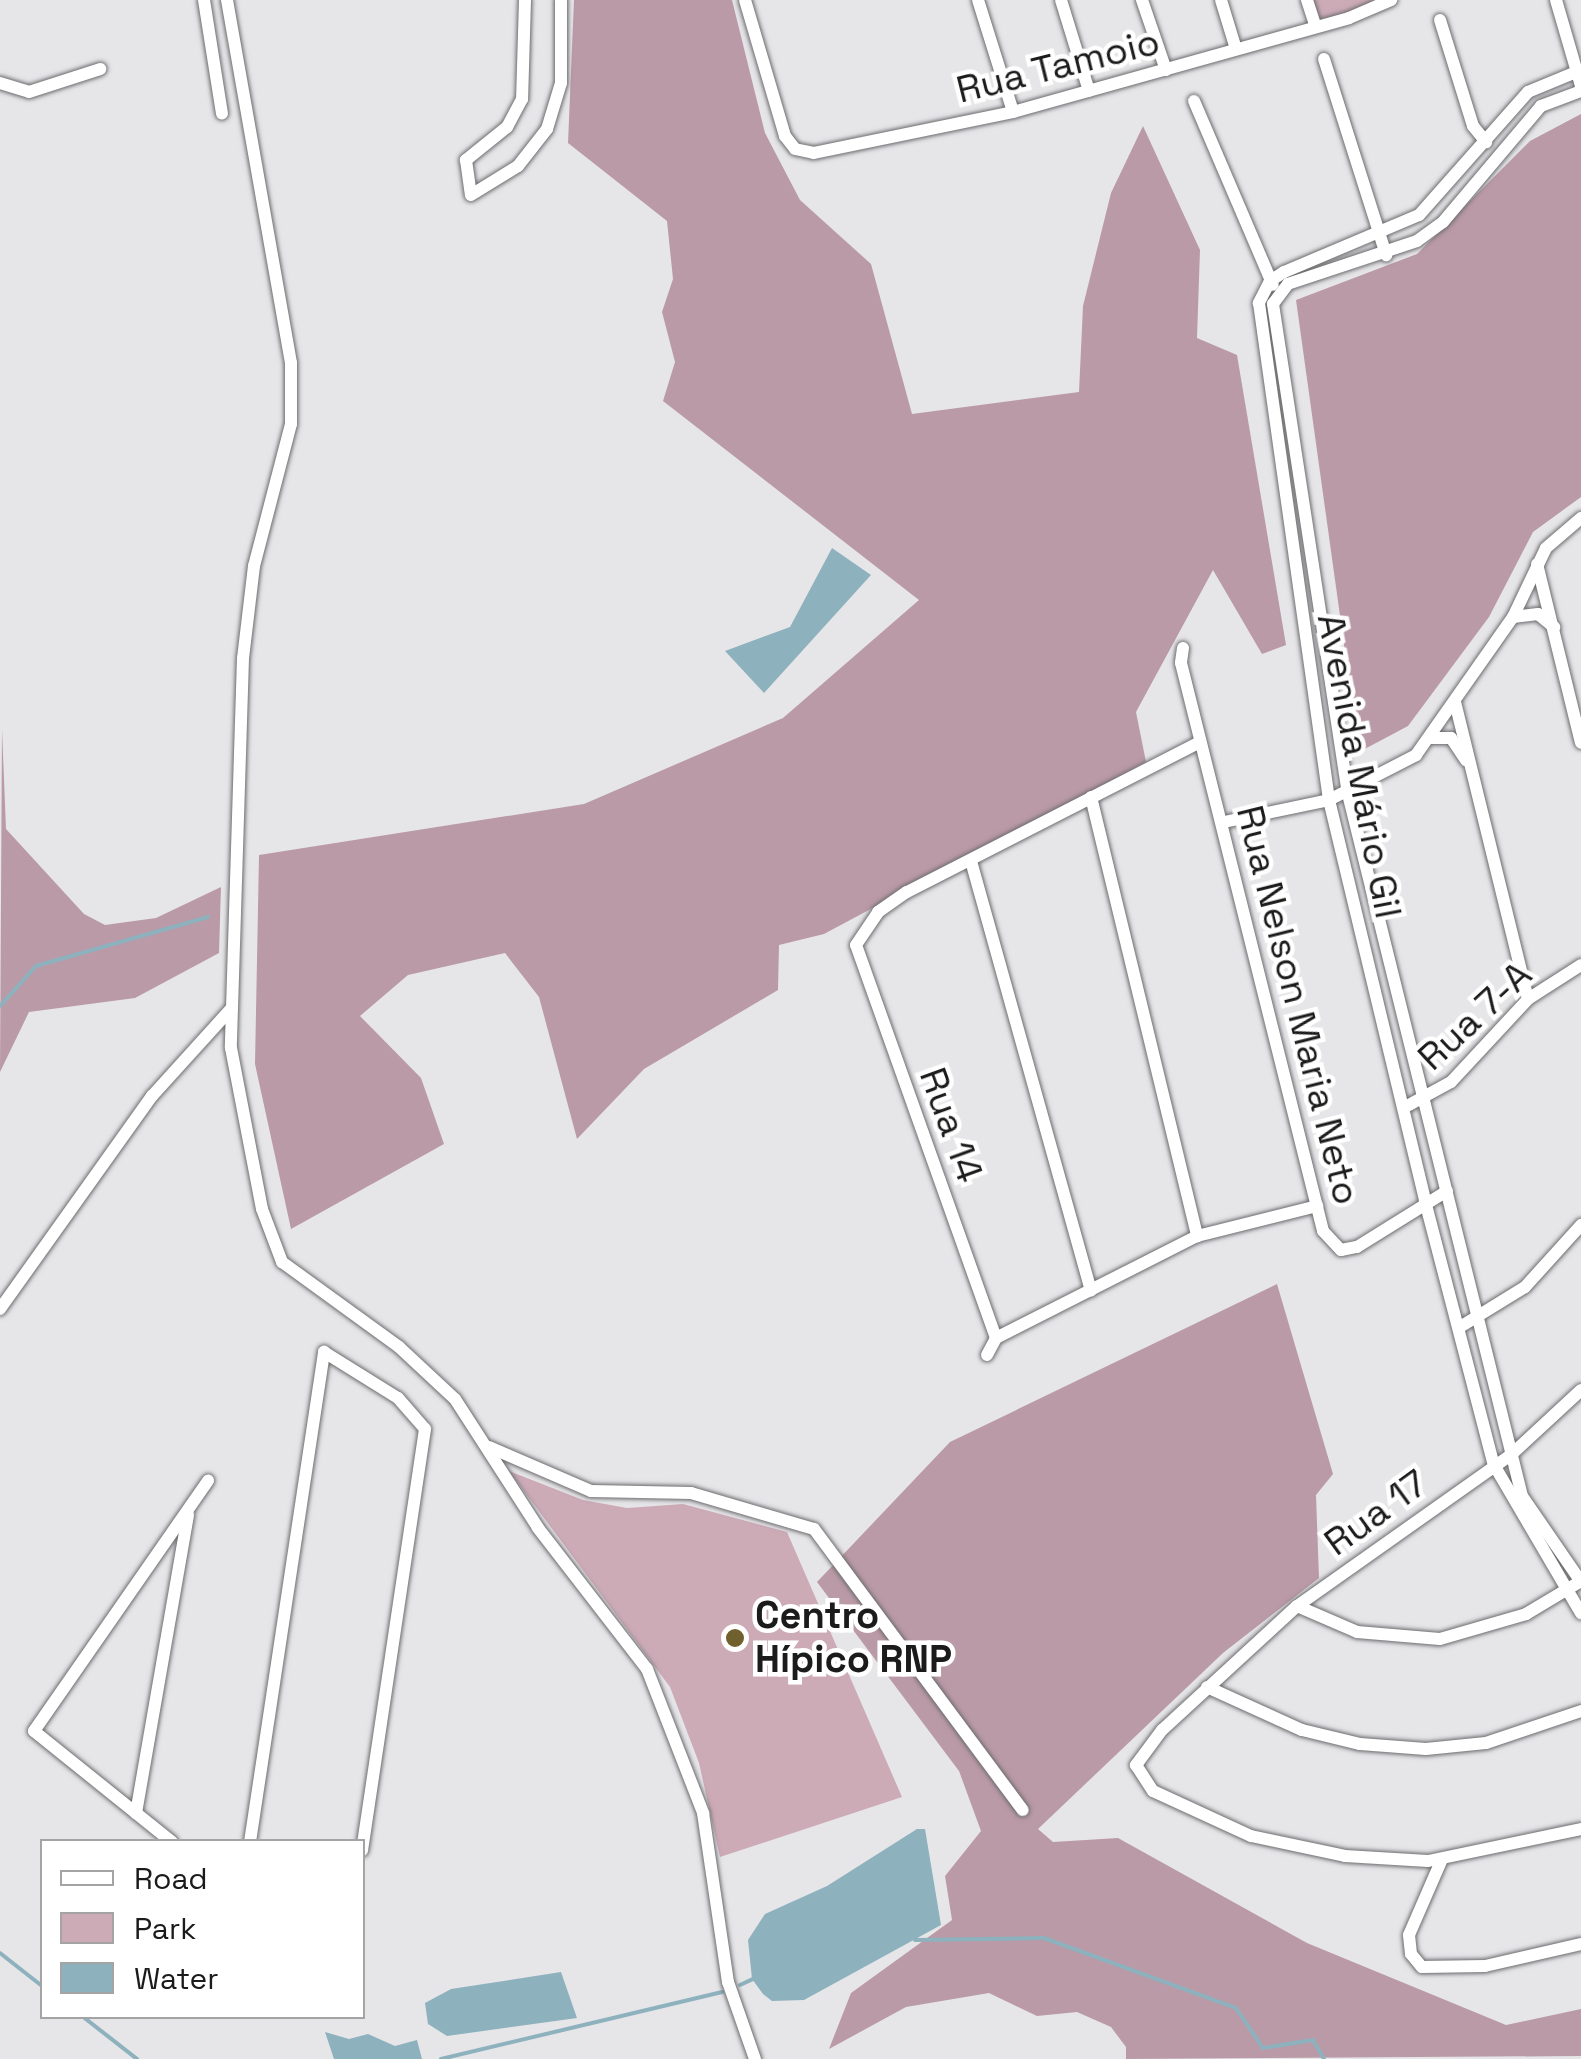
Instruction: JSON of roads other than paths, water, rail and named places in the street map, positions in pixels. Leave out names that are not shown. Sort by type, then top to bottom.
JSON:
[{"type":"street","points":[[204,0],[222,114]]},
{"type":"street","points":[[227,0],[291,363],[291,424],[254,566],[243,658],[232,1009],[236,1100],[282,1262],[399,1346],[455,1399],[538,1528],[647,1669],[703,1813],[728,1982],[755,2059]]},
{"type":"street","points":[[526,0],[522,98],[507,127],[466,160],[472,195],[518,166],[547,129],[561,84],[561,0]]},
{"type":"street","name":"Rua Tamoio","points":[[744,0],[795,149],[814,152],[1014,112],[1316,27],[1390,1]]},
{"type":"street","points":[[978,0],[1014,112]]},
{"type":"street","points":[[1060,0],[1089,90]]},
{"type":"street","points":[[1142,0],[1166,70]]},
{"type":"street","points":[[1221,0],[1236,49]]},
{"type":"street","points":[[1307,0],[1316,27]]},
{"type":"street","points":[[1556,0],[1580,79]]},
{"type":"street","points":[[1440,20],[1482,138],[1497,152]]},
{"type":"street","points":[[1324,58],[1386,255]]},
{"type":"street","points":[[0,83],[28,92],[100,69]]},
{"type":"street","points":[[1274,286],[1419,215],[1482,138],[1528,92],[1580,79]]},
{"type":"street","points":[[1274,286],[1386,255],[1443,222],[1497,152],[1541,106],[1580,79]]},
{"type":"street","points":[[1194,101],[1274,286]]},
{"type":"street","name":"Avenida Mário Gil","points":[[1274,286],[1276,386],[1303,645],[1328,800],[1363,948],[1407,1106],[1425,1201],[1494,1465],[1548,1549],[1581,1582]]},
{"type":"street","name":"Avenida Mário Gil","points":[[1290,493],[1347,790],[1522,1496],[1564,1592],[1581,1614]]},
{"type":"street","points":[[1224,822],[1328,800],[1408,762],[1456,702],[1513,617],[1537,564],[1581,518]]},
{"type":"street","points":[[1537,564],[1581,743]]},
{"type":"street","points":[[1513,617],[1538,614],[1556,630]]},
{"type":"street","points":[[1303,645],[1320,643]]},
{"type":"street","name":"Rua Nelson Maria Neto","points":[[1184,648],[1181,663],[1224,822],[1323,1231],[1341,1250],[1358,1246],[1425,1201],[1447,1191]]},
{"type":"street","points":[[1456,702],[1528,999]]},
{"type":"street","points":[[1428,739],[1451,738],[1473,770]]},
{"type":"street","points":[[1091,1292],[970,861],[1200,742]]},
{"type":"street","points":[[1091,796],[1197,1236]]},
{"type":"street","name":"Rua 14","points":[[970,861],[907,892],[862,932],[856,945],[996,1338]]},
{"type":"street","points":[[1363,948],[1386,942]]},
{"type":"street","name":"Rua 7-A","points":[[1407,1106],[1426,1100],[1452,1082],[1528,999],[1581,965]]},
{"type":"street","points":[[0,1309],[152,1096],[232,1009]]},
{"type":"street","points":[[986,1356],[996,1338],[1197,1236],[1317,1206]]},
{"type":"street","points":[[1460,1327],[1480,1320],[1525,1286],[1581,1225]]},
{"type":"street","points":[[250,1839],[324,1352],[398,1398],[425,1429],[364,1839]]},
{"type":"street","name":"Rua 17","points":[[1442,1859],[1345,1856],[1251,1836],[1154,1790],[1136,1765],[1140,1752],[1298,1606],[1512,1454],[1581,1390]]},
{"type":"street","points":[[486,1446],[590,1491],[691,1493],[814,1529],[1023,1810]]},
{"type":"street","points":[[168,1839],[34,1731],[208,1480]]},
{"type":"street","points":[[136,1813],[188,1510]]},
{"type":"street","points":[[1298,1606],[1357,1632],[1440,1639],[1489,1628],[1581,1582]]},
{"type":"street","points":[[1208,1687],[1302,1730],[1409,1748],[1486,1743],[1581,1711]]},
{"type":"street","points":[[1581,1829],[1442,1859],[1409,1935],[1411,1954],[1422,1967],[1484,1966],[1581,1944]]},
{"type":"water","points":[[832,548],[871,575],[764,693],[725,651],[790,627]]},
{"type":"water","points":[[917,1829],[925,1829],[941,1925],[804,2000],[772,2001],[763,1994],[752,1979],[748,1940],[765,1914],[827,1886]]},
{"type":"water","points":[[561,1972],[577,2018],[447,2036],[428,2024],[425,2003],[451,1989]]},
{"type":"water","points":[[325,2032],[349,2039],[368,2034],[395,2046],[417,2040],[422,2059],[334,2059]]},
{"type":"waterway","points":[[0,1006],[36,966],[208,917]]},
{"type":"waterway","points":[[915,1940],[1044,1938],[1236,2008],[1263,2048],[1313,2040],[1324,2059]]},
{"type":"waterway","points":[[0,1953],[40,1984]]},
{"type":"waterway","points":[[740,1985],[753,1979]]},
{"type":"waterway","points":[[441,2059],[722,1992]]},
{"type":"waterway","points":[[86,2019],[137,2059]]},
{"type":"place","name":"Centro Hípico RNP","points":[[735,1638]]}]
